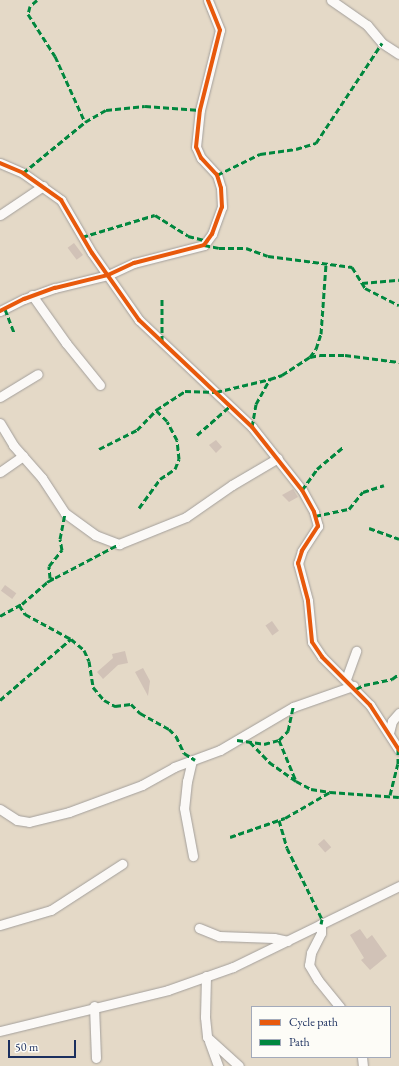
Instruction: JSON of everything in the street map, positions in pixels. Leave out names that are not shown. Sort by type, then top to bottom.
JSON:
[{"type":"street","points":[[0,311],[32,295],[78,281],[108,275],[134,264],[204,244],[212,234],[223,200],[217,175],[201,158],[196,147],[200,110],[220,30],[208,0]]},
{"type":"street","points":[[331,0],[367,24],[382,43],[399,54]]},
{"type":"street","points":[[0,163],[23,173],[43,186],[66,207],[92,253],[139,320],[200,375],[229,407],[252,427],[302,490],[317,520],[316,531],[302,551],[298,563],[308,601],[312,642],[322,657],[353,686],[399,750]]},
{"type":"street","points":[[0,215],[43,186]]},
{"type":"street","points":[[32,295],[100,385]]},
{"type":"street","points":[[0,306],[12,304]]},
{"type":"street","points":[[0,397],[38,374]]},
{"type":"street","points":[[0,423],[70,518],[95,534],[119,544],[181,520],[205,506],[242,478],[278,458]]},
{"type":"street","points":[[0,472],[23,456]]},
{"type":"street","points":[[346,679],[356,651]]},
{"type":"street","points":[[0,809],[22,822],[41,820],[142,785],[192,760],[228,746],[258,726],[293,707],[353,686]]},
{"type":"street","points":[[388,733],[392,721],[399,713]]},
{"type":"street","points":[[192,760],[187,781],[184,808],[193,856]]},
{"type":"street","points":[[0,925],[51,910],[122,864]]},
{"type":"street","points":[[2,1029],[94,1006],[168,990],[233,967],[399,886]]},
{"type":"street","points":[[321,924],[321,933],[311,953],[309,965],[339,1006]]},
{"type":"street","points":[[199,928],[220,936],[274,938],[288,941]]},
{"type":"street","points":[[206,976],[205,1016],[209,1041],[218,1066]]},
{"type":"street","points":[[94,1006],[96,1058]]},
{"type":"street","points":[[209,1041],[239,1066]]},
{"type":"building","points":[[74,243],[83,255],[77,260],[68,248]]},
{"type":"building","points":[[216,440],[222,447],[216,453],[209,445]]},
{"type":"building","points":[[293,489],[298,497],[289,502],[282,495]]},
{"type":"building","points":[[5,585],[16,593],[12,599],[1,591]]},
{"type":"building","points":[[272,621],[279,631],[272,635],[265,626]]},
{"type":"building","points":[[125,651],[128,663],[118,665],[103,679],[97,672],[113,658],[112,654]]},
{"type":"building","points":[[143,668],[150,681],[148,696],[135,672]]},
{"type":"building","points":[[324,839],[331,847],[325,853],[318,844]]},
{"type":"building","points":[[360,929],[367,939],[372,935],[387,956],[370,970],[361,960],[364,958],[350,935]]},
{"type":"marked path","points":[[37,0],[30,6],[28,14],[55,56],[85,122]]},
{"type":"marked path","points":[[217,175],[260,154],[296,149],[316,143],[382,43]]},
{"type":"marked path","points":[[23,173],[85,122],[106,110],[145,106],[200,110]]},
{"type":"marked path","points":[[82,237],[155,215],[188,236],[208,241]]},
{"type":"marked path","points":[[204,245],[219,248],[246,248],[268,256],[352,267],[365,288],[399,305]]},
{"type":"marked path","points":[[310,357],[316,349],[321,334],[326,265]]},
{"type":"marked path","points":[[362,283],[399,280]]},
{"type":"marked path","points":[[162,297],[162,341]]},
{"type":"marked path","points":[[5,309],[14,333]]},
{"type":"marked path","points":[[99,449],[137,430],[156,410],[185,391],[216,392],[270,379],[282,375],[310,357],[320,355],[345,355],[399,362]]},
{"type":"marked path","points":[[252,427],[256,404],[270,379]]},
{"type":"marked path","points":[[197,435],[229,407]]},
{"type":"marked path","points":[[139,508],[160,479],[175,469],[179,459],[177,440],[167,421],[156,410]]},
{"type":"marked path","points":[[302,490],[317,469],[344,446]]},
{"type":"marked path","points":[[315,516],[349,509],[363,492],[384,485]]},
{"type":"marked path","points":[[54,579],[50,578],[49,566],[62,550],[60,539],[65,513]]},
{"type":"marked path","points":[[369,528],[399,539]]},
{"type":"marked path","points":[[0,616],[22,604],[47,582],[119,544]]},
{"type":"marked path","points":[[19,605],[25,614],[71,639],[84,650],[89,661],[93,687],[104,700],[115,706],[131,704],[140,713],[169,729],[176,736],[184,753],[195,760]]},
{"type":"marked path","points":[[0,700],[71,639]]},
{"type":"marked path","points":[[356,689],[364,685],[392,679],[399,674]]},
{"type":"marked path","points":[[237,740],[264,744],[279,740],[288,731],[293,707]]},
{"type":"marked path","points":[[279,740],[296,781]]},
{"type":"marked path","points":[[250,742],[269,762],[296,781],[311,789],[330,792]]},
{"type":"marked path","points":[[390,795],[398,764],[398,749]]},
{"type":"marked path","points":[[230,837],[285,818],[330,792],[399,797]]},
{"type":"marked path","points":[[279,820],[287,848],[322,919],[321,924]]},
{"type":"cycle path","points":[[0,311],[24,299],[55,288],[108,275],[134,263],[204,245],[212,234],[222,207],[221,188],[217,175],[201,158],[196,147],[200,110],[220,30],[208,0]]},
{"type":"cycle path","points":[[0,163],[23,173],[61,200],[92,253],[139,320],[252,427],[302,490],[314,512],[318,526],[302,551],[298,563],[308,601],[312,642],[322,657],[370,705],[399,750]]}]
